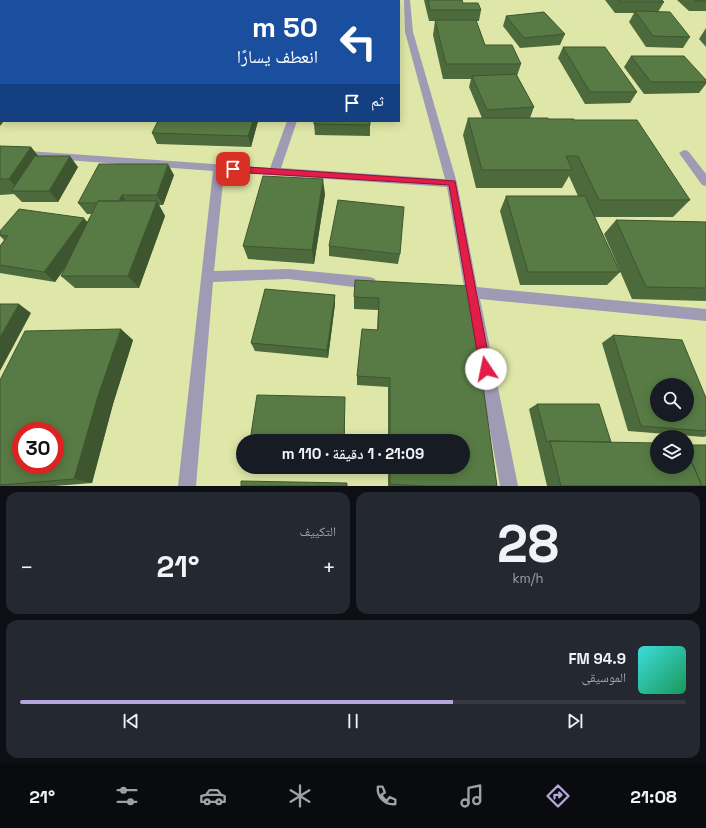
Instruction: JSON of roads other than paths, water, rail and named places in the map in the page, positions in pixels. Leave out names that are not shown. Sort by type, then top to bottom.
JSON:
[{"type":"street","points":[[407,0],[404,32],[452,183],[509,486]]},
{"type":"street","points":[[274,172],[292,122]]},
{"type":"street","points":[[0,152],[274,172],[452,183]]},
{"type":"street","points":[[684,153],[706,182]]},
{"type":"street","points":[[187,486],[219,168]]},
{"type":"street","points":[[207,277],[288,274],[380,284]]},
{"type":"street","points":[[441,290],[706,315]]}]
